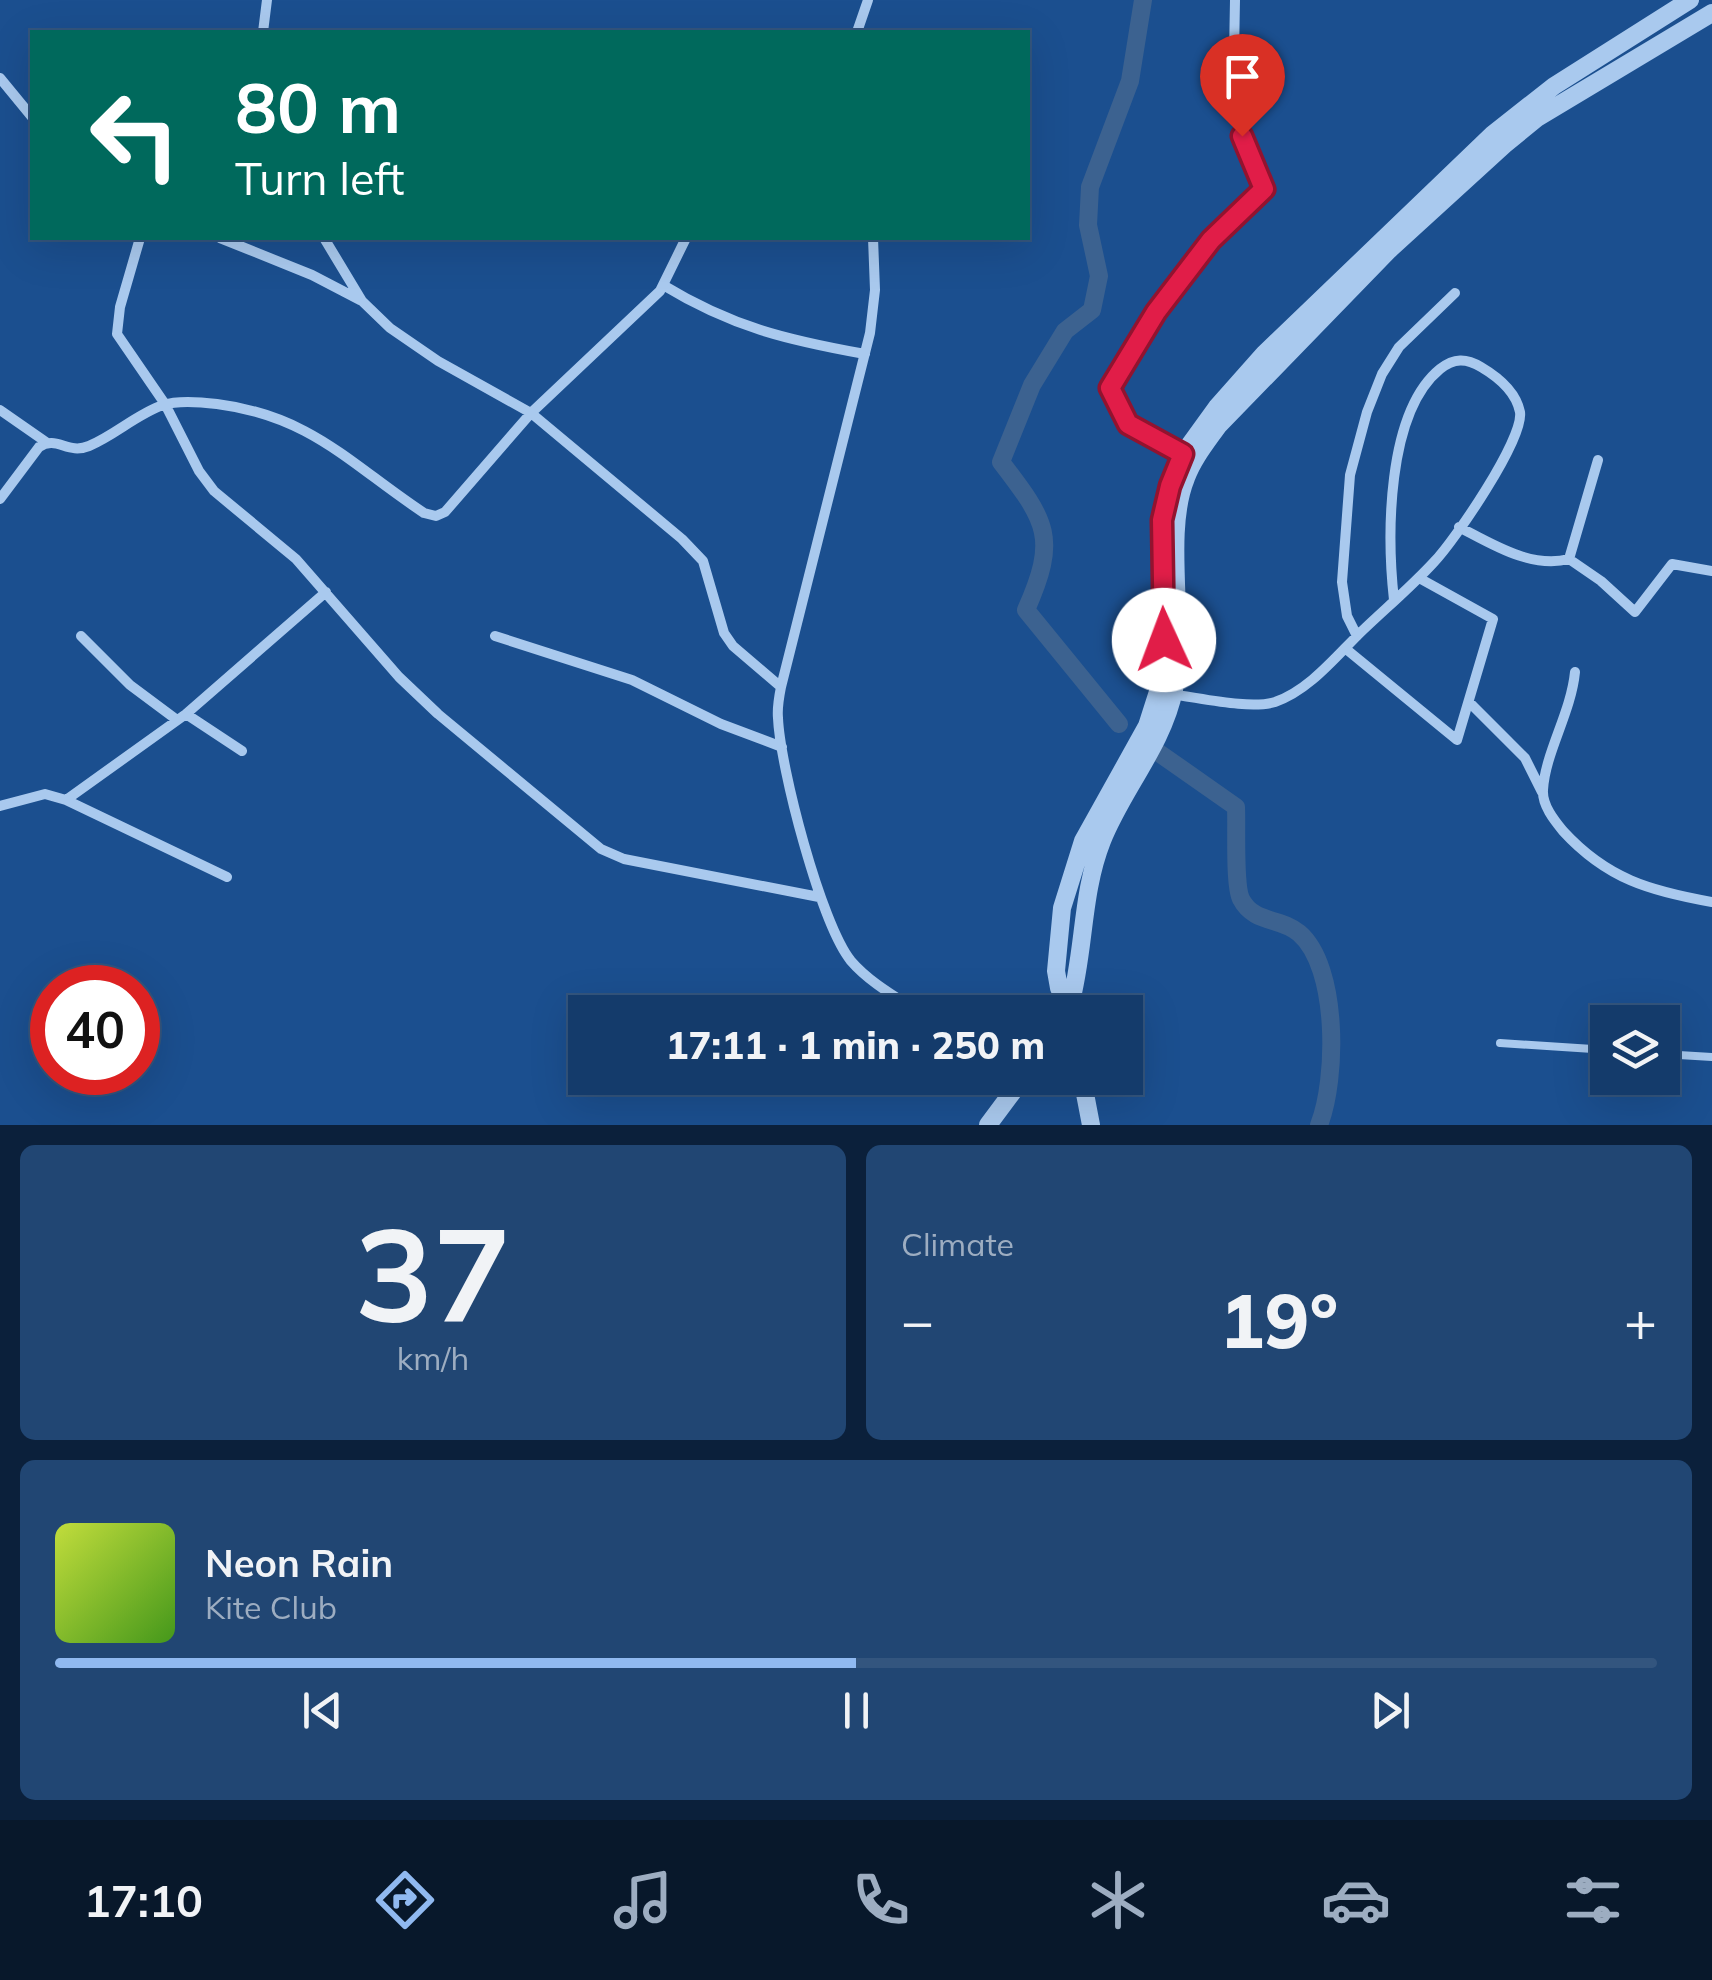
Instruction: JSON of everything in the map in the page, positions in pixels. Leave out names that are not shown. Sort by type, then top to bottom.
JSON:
[{"type":"street","points":[[263,30],[268,0]]},
{"type":"street","points":[[858,30],[868,0]]},
{"type":"street","points":[[1183,454],[1128,424],[1110,388],[1156,312],[1211,240],[1264,189],[1250,163],[1233,110],[1235,0]]},
{"type":"street","points":[[1165,694],[1162,520],[1183,454],[1217,407],[1264,354],[1493,134],[1554,86],[1690,0]]},
{"type":"street","points":[[1072,995],[1082,916],[1102,842],[1158,733],[1165,694],[1178,662],[1178,506],[1191,466],[1218,426],[1389,250],[1504,145],[1538,118],[1712,13]]},
{"type":"street","points":[[0,78],[30,115]]},
{"type":"street","points":[[139,240],[120,307],[117,334],[165,404],[199,471],[214,490],[272,536],[438,714],[601,849],[624,859],[819,897]]},
{"type":"street","points":[[225,240],[312,275],[362,301]]},
{"type":"street","points":[[325,240],[362,301],[390,328],[532,413],[696,554],[707,571],[716,616],[724,633],[781,687]]},
{"type":"street","points":[[0,499],[46,442],[52,441],[65,449],[87,447],[165,404],[206,402],[266,412],[336,448],[411,505],[436,516],[446,512],[532,413],[663,286],[685,240]]},
{"type":"street","points":[[873,240],[875,290],[865,354],[777,715],[819,897],[849,958],[894,995]]},
{"type":"street","points":[[663,286],[740,325],[797,342],[865,354]]},
{"type":"street","points":[[1357,636],[1347,616],[1342,582],[1350,475],[1367,412],[1382,374],[1399,347],[1455,293]]},
{"type":"street","points":[[1165,694],[1261,704],[1293,693],[1346,650],[1437,560],[1497,472],[1520,426],[1520,411],[1506,386],[1481,367],[1459,359],[1436,372],[1407,415],[1397,463],[1391,571],[1394,600]]},
{"type":"street","points":[[0,410],[46,442]]},
{"type":"street","points":[[1569,560],[1598,460]]},
{"type":"street","points":[[1459,527],[1507,551],[1551,564],[1569,560],[1635,612],[1672,564],[1712,571]]},
{"type":"street","points":[[1346,650],[1457,740],[1493,619],[1418,578]]},
{"type":"street","points":[[66,800],[181,717],[326,592]]},
{"type":"street","points":[[81,636],[130,685],[242,751]]},
{"type":"street","points":[[495,636],[632,680],[721,724],[782,747]]},
{"type":"street","points":[[1542,793],[1568,709],[1574,672]]},
{"type":"street","points":[[1468,702],[1524,758],[1557,823],[1585,855],[1642,887],[1712,902]]},
{"type":"street","points":[[0,806],[45,794],[66,800],[227,877]]},
{"type":"street","points":[[988,1125],[1005,1095]]},
{"type":"street","points":[[1085,1095],[1091,1125]]},
{"type":"lane","points":[[1500,1044],[1590,1049]]},
{"type":"lane","points":[[1680,1055],[1712,1056]]},
{"type":"waterway","points":[[1119,724],[1026,610],[1042,565],[1043,532],[1029,500],[1001,462],[1032,385],[1065,331],[1092,310],[1099,276],[1088,225],[1090,187],[1130,81],[1143,0]]},
{"type":"waterway","points":[[1159,753],[1236,807],[1241,899],[1253,913],[1299,933],[1322,971],[1328,997],[1331,1053],[1319,1125]]},
{"type":"route","points":[[1164,640],[1162,520],[1164,503],[1183,454],[1128,424],[1110,388],[1156,312],[1211,240],[1264,189],[1242,136]]}]
